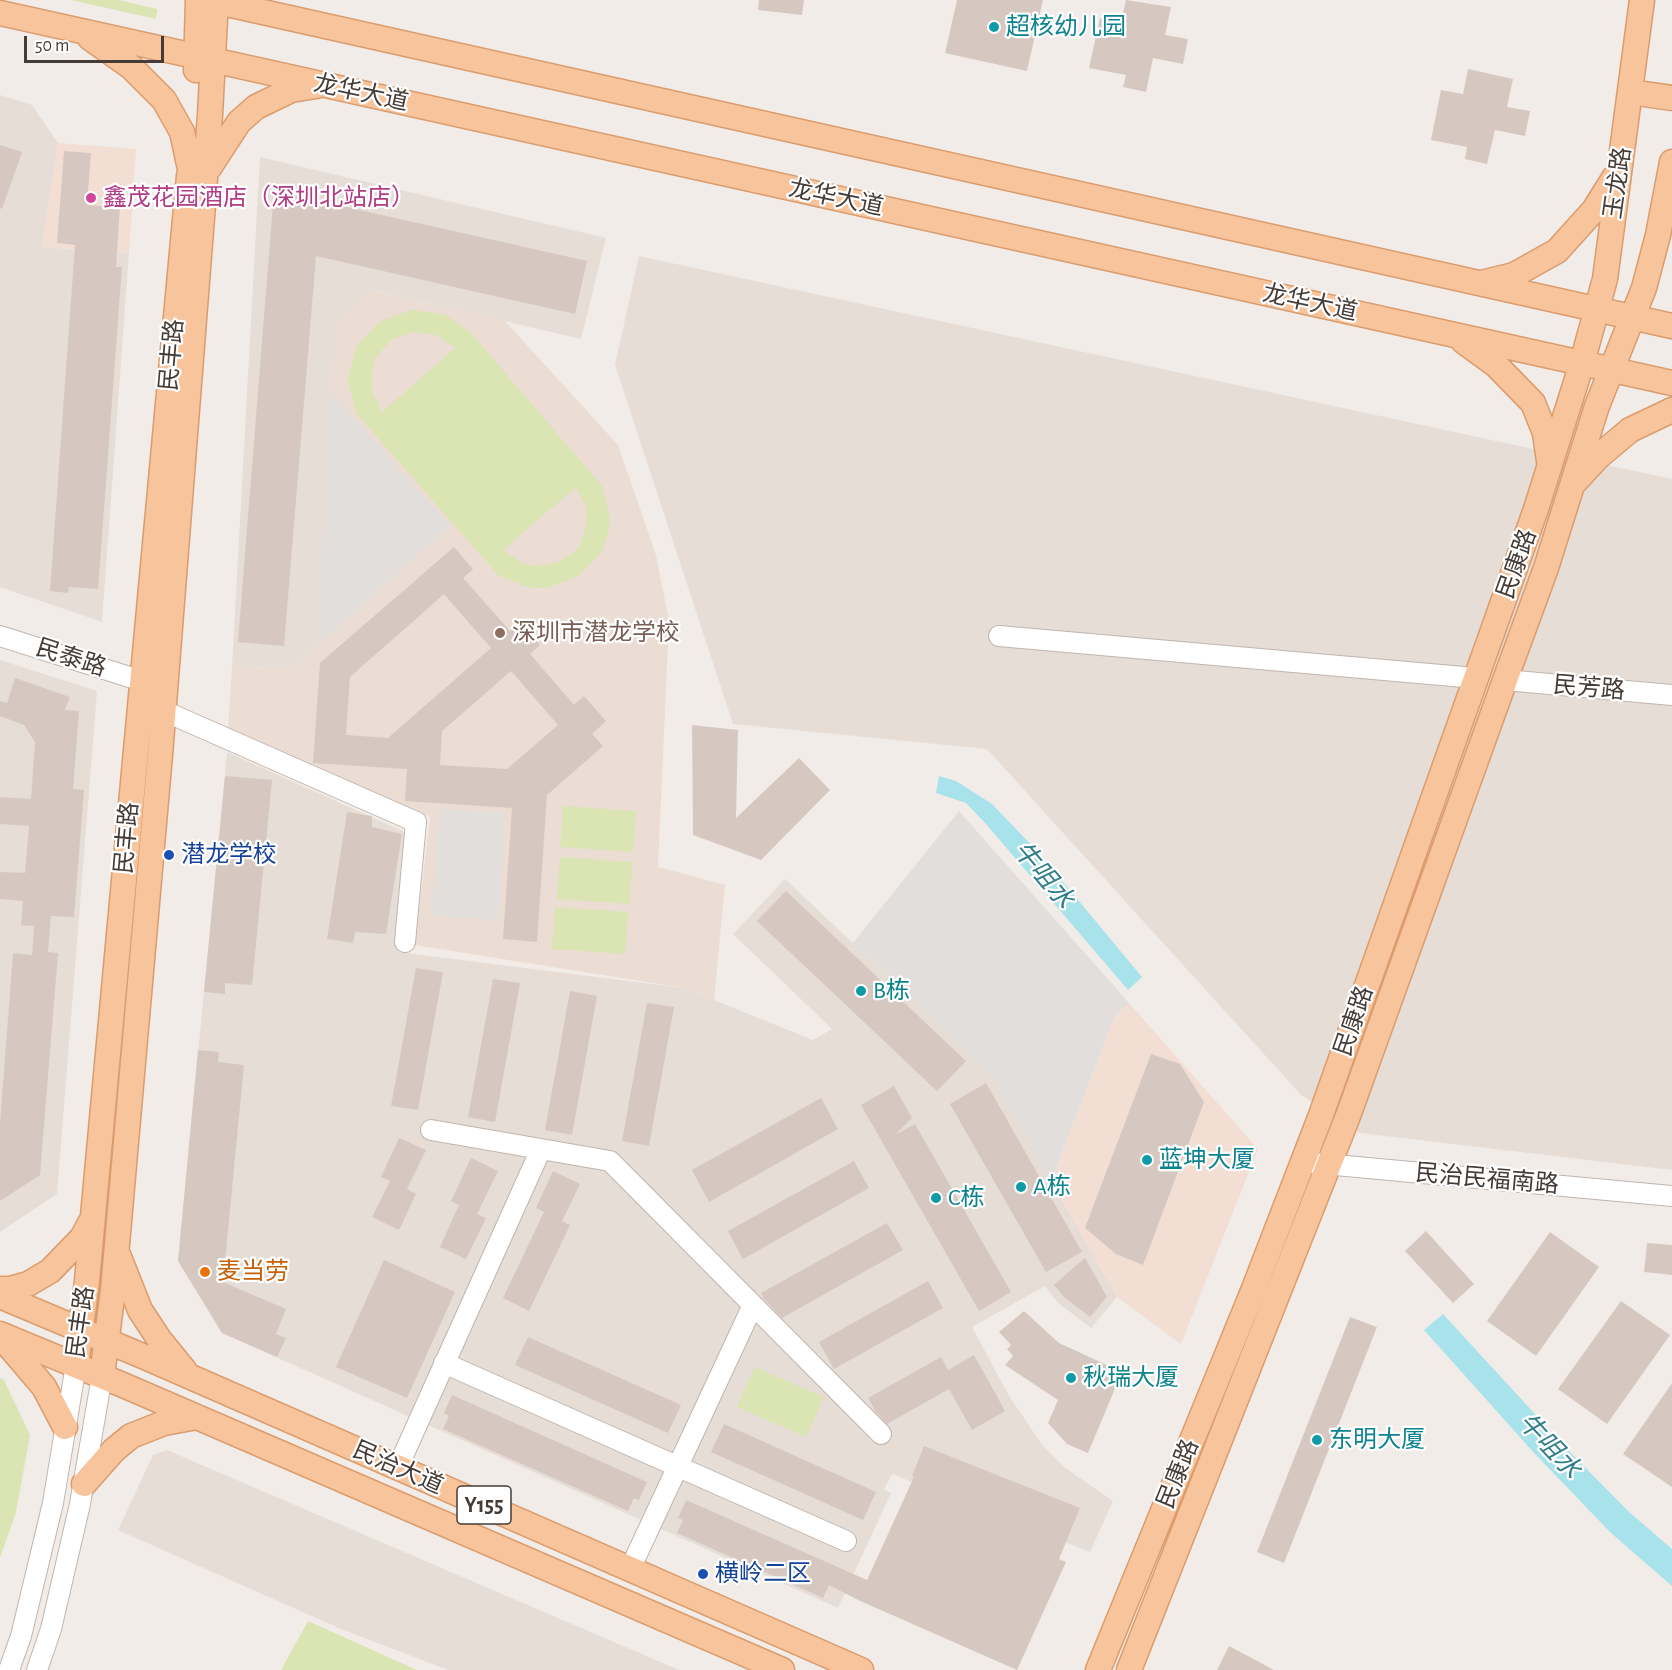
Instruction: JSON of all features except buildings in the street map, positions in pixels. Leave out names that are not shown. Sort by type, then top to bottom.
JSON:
[{"type":"main road","points":[[210,0],[1672,326]]},
{"type":"main road","name":"民丰路","points":[[102,1376],[116,1247],[164,711],[210,0]]},
{"type":"main road","points":[[282,0],[329,27]]},
{"type":"main road","name":"玉龙路","points":[[1582,363],[1608,261],[1642,0]]},
{"type":"main road","name":"龙华大道","points":[[0,13],[1672,383]]},
{"type":"main road","points":[[69,28],[113,53],[164,100],[182,132],[198,172],[256,107],[291,90],[329,86]]},
{"type":"main road","points":[[1630,92],[1672,98]]},
{"type":"main road","name":"玉龙路","points":[[1612,370],[1650,265],[1672,162]]},
{"type":"main road","points":[[1479,283],[1514,275],[1557,251],[1594,210],[1619,168]]},
{"type":"main road","name":"民丰路","points":[[76,1365],[93,1218],[142,681],[198,172]]},
{"type":"main road","points":[[1664,207],[1664,229],[1672,260]]},
{"type":"main road","points":[[1453,335],[1496,365],[1533,402],[1545,433],[1549,468]]},
{"type":"main road","name":"民康路","points":[[1098,1669],[1303,1162],[1549,468],[1582,363]]},
{"type":"main road","name":"民康路","points":[[1129,1670],[1330,1164],[1505,680],[1597,406],[1612,370]]},
{"type":"main road","points":[[1571,487],[1598,457],[1630,430],[1672,410]]},
{"type":"main road","points":[[0,1288],[10,1289],[28,1284],[50,1271],[82,1239],[93,1218]]},
{"type":"main road","points":[[116,1247],[140,1310],[172,1354],[197,1380]]},
{"type":"main road","name":"民治大道","points":[[0,1296],[106,1340],[861,1670]]},
{"type":"main road","points":[[0,1335],[45,1387],[65,1427]]},
{"type":"main road","name":"民治大道","points":[[0,1335],[102,1376],[782,1670]]},
{"type":"main road","points":[[84,1484],[114,1450],[131,1436],[164,1423],[197,1417]]},
{"type":"street","name":"民泰路","points":[[0,636],[142,681]]},
{"type":"street","points":[[999,636],[1475,678]]},
{"type":"street","name":"民芳路","points":[[1505,680],[1672,695]]},
{"type":"street","points":[[164,711],[416,822],[405,942]]},
{"type":"street","points":[[431,1130],[610,1161],[881,1434]]},
{"type":"street","points":[[398,1467],[541,1149]]},
{"type":"street","name":"民治民福南路","points":[[1303,1162],[1672,1196]]},
{"type":"street","points":[[630,1569],[753,1305]]},
{"type":"street","points":[[444,1363],[846,1541]]},
{"type":"street","name":"民丰路","points":[[9,1670],[38,1567],[76,1365]]},
{"type":"street","name":"民丰路","points":[[38,1670],[63,1580],[84,1484],[102,1376]]},
{"type":"shaded area","points":[[0,95],[32,105],[58,143],[42,247],[129,253],[102,622],[0,587]]},
{"type":"shaded area","name":"鑫茂花园酒店（深圳北站店）","points":[[58,143],[136,149],[129,253],[42,247]]},
{"type":"shaded area","points":[[260,157],[606,238],[581,339],[372,290],[450,526],[292,669],[232,666]]},
{"type":"shaded area","points":[[639,256],[1672,479],[1672,1170],[1360,1133],[1301,1095],[987,749],[733,724],[615,365]]},
{"type":"shaded area","name":"深圳市潜龙学校","points":[[371,290],[505,321],[618,445],[656,555],[669,621],[658,867],[725,885],[714,1000],[684,988],[415,945],[430,817],[228,730],[232,666],[292,669],[450,526],[331,393],[335,322]]},
{"type":"shaded area","points":[[331,393],[450,526],[317,646]]},
{"type":"shaded area","points":[[0,660],[97,691],[57,1194],[0,1232]]},
{"type":"shaded area","points":[[227,752],[418,838],[398,952],[684,988],[813,1040],[832,1029],[733,934],[785,879],[990,1072],[1117,1297],[1091,1328],[1058,1303],[1045,1286],[972,1327],[1009,1396],[1043,1446],[1064,1467],[1113,1501],[1090,1552],[892,1474],[884,1490],[891,1493],[838,1608],[222,1333],[178,1261]]},
{"type":"shaded area","points":[[439,809],[505,813],[498,920],[432,916]]},
{"type":"shaded area","points":[[959,811],[1129,1003],[1114,1018],[1051,1181],[990,1072],[853,943]]},
{"type":"shaded area","name":"蓝坤大厦","points":[[1129,1003],[1258,1149],[1181,1344],[1117,1297],[1051,1181],[1114,1018]]},
{"type":"shaded area","points":[[167,1450],[679,1670],[448,1670],[341,1629],[118,1530],[153,1455]]},
{"type":"green space","points":[[71,0],[118,0],[157,9],[156,19]]},
{"type":"green space","points":[[411,310],[444,314],[471,333],[602,486],[610,519],[608,535],[602,551],[579,576],[547,588],[530,588],[499,576],[356,413],[348,380],[356,347],[379,322]],"holes":[[[413,332],[436,335],[455,348],[382,412],[372,391],[372,368],[376,357],[391,340]],[[576,487],[586,507],[587,518],[582,541],[575,551],[556,563],[533,566],[522,563],[503,550]]]},
{"type":"green space","points":[[563,806],[636,811],[633,852],[560,847]]},
{"type":"green space","points":[[560,857],[632,862],[630,904],[557,899]]},
{"type":"green space","points":[[555,907],[628,912],[625,954],[552,949]]},
{"type":"green space","points":[[755,1367],[824,1397],[806,1437],[737,1407]]},
{"type":"green space","points":[[0,1378],[4,1380],[30,1435],[16,1512],[0,1558]]},
{"type":"green space","points":[[308,1621],[417,1670],[281,1670]]},
{"type":"water","name":"牛咀水","points":[[939,776],[956,781],[992,804],[1039,853],[1142,977],[1128,990],[966,803],[936,793]]},
{"type":"water","name":"牛咀水","points":[[1443,1314],[1569,1451],[1628,1511],[1672,1549],[1672,1586],[1611,1533],[1535,1454],[1424,1330]]},
{"type":"place","name":"超核幼儿园","points":[[994,27]]},
{"type":"place","name":"鑫茂花园酒店（深圳北站店）","points":[[91,198]]},
{"type":"place","name":"深圳市潜龙学校","points":[[500,633]]},
{"type":"place","name":"潜龙学校","points":[[169,855]]},
{"type":"place","name":"B栋","points":[[861,991]]},
{"type":"place","name":"蓝坤大厦","points":[[1147,1160]]},
{"type":"place","name":"A栋","points":[[1021,1187]]},
{"type":"place","name":"C栋","points":[[936,1198]]},
{"type":"place","name":"麦当劳","points":[[205,1272]]},
{"type":"place","name":"秋瑞大厦","points":[[1071,1378]]},
{"type":"place","name":"东明大厦","points":[[1317,1440]]},
{"type":"place","name":"横岭二区","points":[[703,1574]]}]
